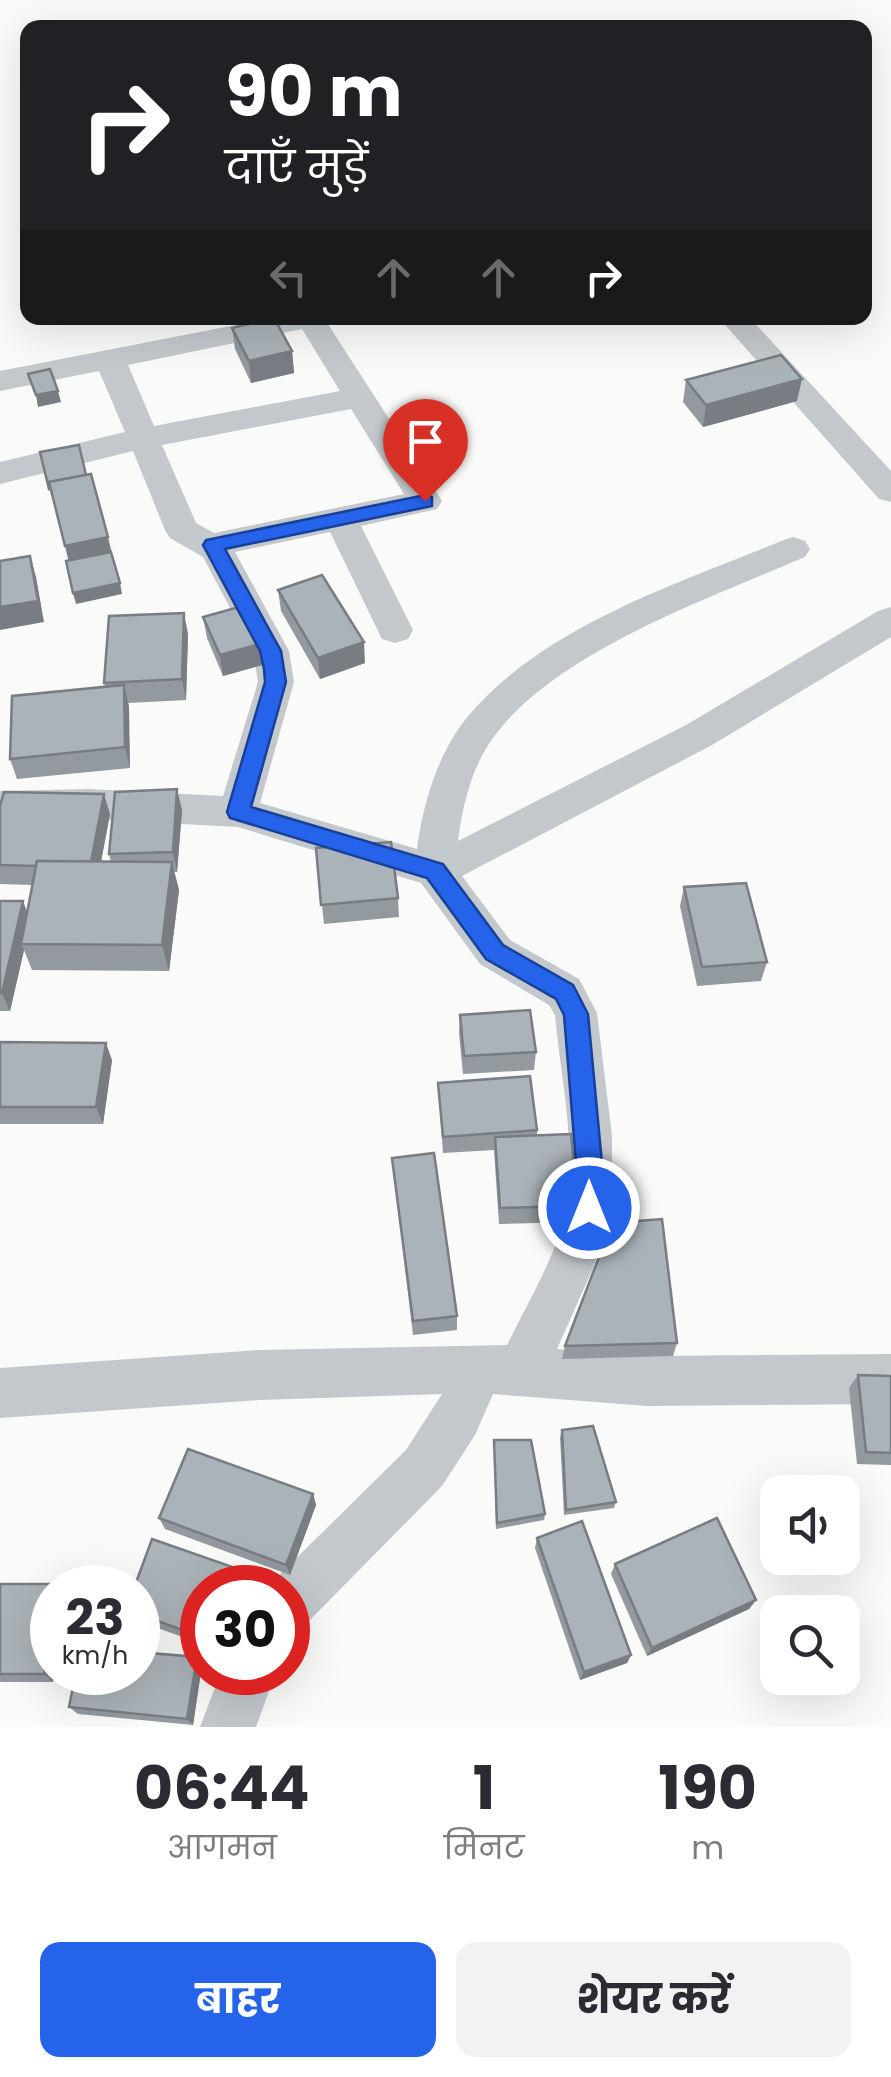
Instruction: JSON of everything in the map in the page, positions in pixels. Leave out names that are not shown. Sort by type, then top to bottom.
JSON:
[{"type":"street","points":[[0,381],[283,325]]},
{"type":"street","points":[[212,545],[425,501],[311,325]]},
{"type":"street","points":[[740,325],[891,492]]},
{"type":"street","points":[[110,359],[140,439],[182,530],[212,545],[271,651],[276,682],[238,812]]},
{"type":"street","points":[[0,472],[140,439],[360,397]]},
{"type":"street","points":[[341,518],[395,630]]},
{"type":"street","points":[[435,871],[446,802],[458,766],[480,727],[510,697],[589,641],[793,550]]},
{"type":"street","points":[[435,871],[699,735],[891,620]]},
{"type":"street","points":[[0,806],[88,804],[238,812],[435,871],[495,952],[564,992],[576,1014],[589,1163],[589,1208],[572,1256],[499,1370],[457,1416],[424,1468],[310,1582]]},
{"type":"street","points":[[0,1393],[260,1374],[499,1370],[647,1382],[891,1379]]},
{"type":"street","points":[[228,1727],[240,1695]]},
{"type":"building","points":[[278,325],[292,351],[249,361],[232,328]]},
{"type":"building","points":[[781,355],[802,379],[706,405],[686,380]]},
{"type":"building","points":[[50,369],[58,391],[36,395],[28,374]]},
{"type":"building","points":[[79,445],[86,475],[49,482],[49,489],[40,452]]},
{"type":"building","points":[[91,474],[108,537],[65,546],[49,482]]},
{"type":"building","points":[[111,552],[120,583],[73,593],[66,561]]},
{"type":"building","points":[[30,556],[38,601],[0,607],[0,561]]},
{"type":"building","points":[[322,575],[364,642],[318,658],[278,590]]},
{"type":"building","points":[[246,605],[263,643],[220,655],[203,617]]},
{"type":"building","points":[[184,613],[182,679],[104,683],[109,616]]},
{"type":"building","points":[[124,685],[125,747],[10,759],[12,696]]},
{"type":"building","points":[[177,789],[173,852],[109,854],[115,792]]},
{"type":"building","points":[[4,792],[104,794],[91,862],[0,865],[0,806]]},
{"type":"building","points":[[391,842],[398,898],[321,905],[316,848]]},
{"type":"building","points":[[37,861],[172,862],[162,945],[21,944]]},
{"type":"building","points":[[746,883],[767,962],[702,967],[684,887]]},
{"type":"building","points":[[0,901],[23,901],[2,993],[0,993]]},
{"type":"building","points":[[530,1010],[536,1052],[464,1056],[460,1015]]},
{"type":"building","points":[[0,1042],[106,1043],[96,1107],[0,1107]]},
{"type":"building","points":[[530,1076],[537,1130],[443,1137],[438,1083]]},
{"type":"building","points":[[571,1134],[578,1206],[500,1208],[495,1137]]},
{"type":"building","points":[[434,1153],[457,1316],[413,1321],[392,1158]]},
{"type":"building","points":[[662,1219],[677,1343],[565,1346],[612,1223]]},
{"type":"building","points":[[858,1375],[891,1376],[891,1453],[866,1452]]},
{"type":"building","points":[[593,1426],[616,1502],[566,1510],[562,1430]]},
{"type":"building","points":[[494,1440],[531,1440],[545,1514],[497,1523]]},
{"type":"building","points":[[188,1449],[313,1494],[286,1565],[159,1518]]},
{"type":"building","points":[[717,1518],[756,1600],[652,1648],[615,1564]]},
{"type":"building","points":[[582,1521],[631,1655],[584,1672],[537,1538]]},
{"type":"building","points":[[152,1539],[227,1565],[180,1565],[180,1629],[160,1622],[160,1565],[142,1565]]},
{"type":"building","points":[[0,1584],[30,1584],[30,1674],[0,1674]]},
{"type":"building","points":[[160,1654],[180,1656],[180,1695],[191,1695],[187,1719],[69,1707],[71,1695],[160,1695]]},
{"type":"route","points":[[425,501],[212,545],[271,651],[276,682],[238,812],[435,871],[446,891],[495,952],[564,992],[573,1002],[589,1163],[589,1208]]}]
